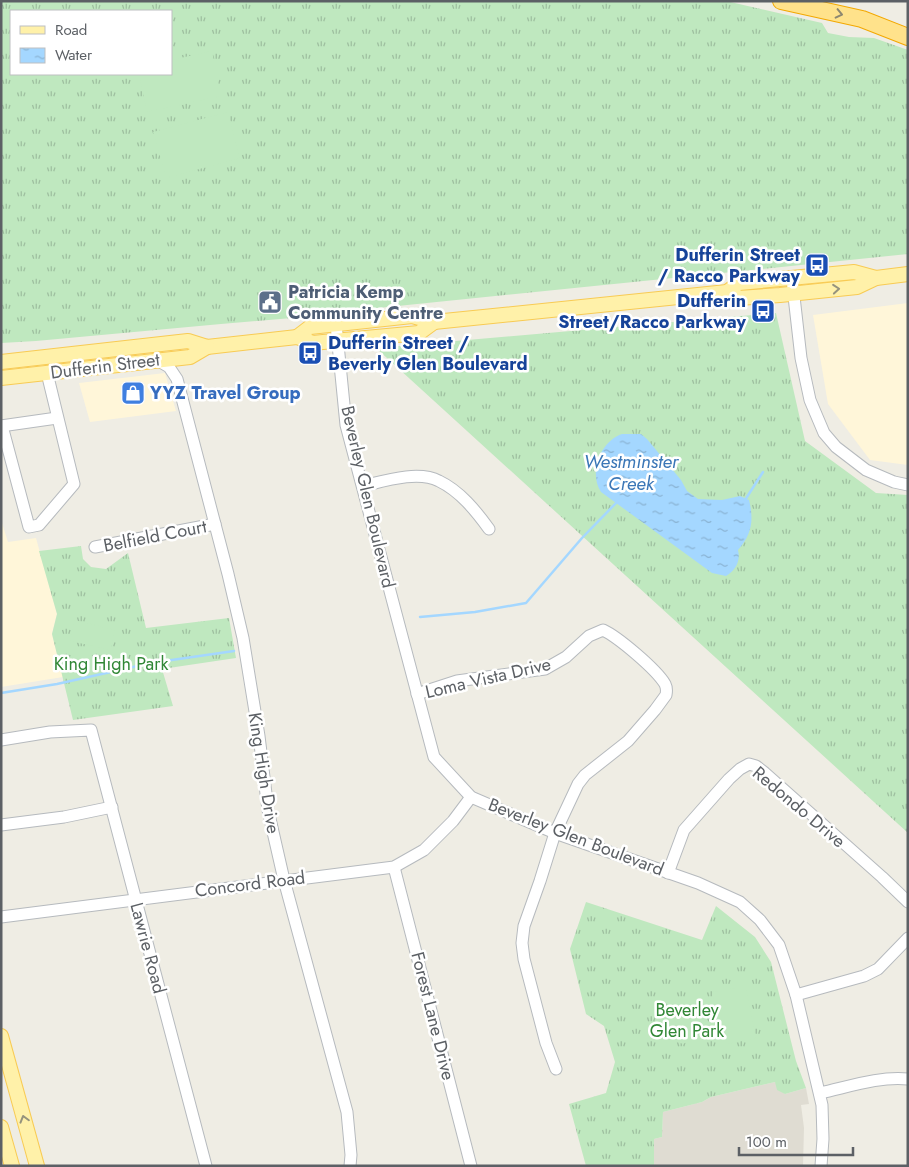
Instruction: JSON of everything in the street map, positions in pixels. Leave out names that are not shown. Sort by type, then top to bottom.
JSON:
[{"type":"highway","points":[[781,1],[862,19],[908,37]]},
{"type":"main road","name":"Dufferin Street","points":[[1,378],[190,357],[207,347],[297,336],[310,327],[336,324],[412,316],[434,322],[727,292],[739,283],[793,286],[854,272],[876,278],[908,274]]},
{"type":"main road","name":"Dufferin Street","points":[[297,336],[313,343],[419,333],[434,322]]},
{"type":"main road","name":"Dufferin Street","points":[[1,362],[188,341],[207,347]]},
{"type":"main road","points":[[1,366],[32,358]]},
{"type":"main road","points":[[1,1036],[37,1166]]},
{"type":"main road","points":[[1,1127],[12,1166]]},
{"type":"street","points":[[793,286],[801,358],[806,383],[810,400],[824,432],[836,447],[866,470],[894,482],[908,485]]},
{"type":"street","name":"Beverley Glen Boulevard","points":[[336,324],[346,425],[434,757],[471,797],[555,833],[698,883],[740,902],[760,920],[779,946],[796,995],[820,1093],[824,1118],[822,1166]]},
{"type":"street","points":[[177,379],[180,370],[190,357]]},
{"type":"street","name":"King High Drive","points":[[157,360],[169,367],[177,379],[216,524],[242,638],[259,736],[268,810],[284,880],[347,1112],[351,1155],[350,1166]]},
{"type":"street","points":[[47,373],[74,484],[39,524],[29,527],[1,426],[57,418]]},
{"type":"street","points":[[363,486],[402,477],[438,480],[469,504],[490,529]]},
{"type":"street","name":"Belfield Court","points":[[95,547],[216,524]]},
{"type":"street","name":"Loma Vista Drive","points":[[416,694],[457,681],[545,669],[566,657],[589,636],[603,630],[611,634],[658,675],[665,684],[666,695],[628,741],[585,775],[578,784],[555,833]]},
{"type":"street","name":"Lawrie Road","points":[[1,740],[50,732],[91,730],[206,1166]]},
{"type":"street","name":"Redondo Drive","points":[[668,873],[684,830],[734,774],[744,765],[749,764],[756,766],[765,773],[908,902]]},
{"type":"street","name":"Concord Road","points":[[1,917],[135,898],[394,867],[424,850],[453,820],[471,797]]},
{"type":"street","points":[[1,825],[64,817],[112,807]]},
{"type":"street","points":[[555,833],[524,926],[522,943],[524,959],[546,1043],[556,1069]]},
{"type":"street","name":"Forest Lane Drive","points":[[394,867],[471,1166]]},
{"type":"street","points":[[796,995],[864,976],[878,969],[908,938]]},
{"type":"street","points":[[820,1093],[874,1081],[898,1078],[908,1079]]},
{"type":"shaded area","points":[[908,303],[908,465],[870,460],[828,404],[813,315]]},
{"type":"shaded area","points":[[165,373],[176,411],[90,422],[79,383]]},
{"type":"shaded area","points":[[1,520],[8,542],[36,538],[57,614],[52,634],[63,677],[1,687]]},
{"type":"shaded area","points":[[775,1082],[785,1094],[806,1088],[809,1104],[801,1105],[804,1128],[803,1166],[654,1166],[654,1139],[662,1137],[663,1112],[702,1102],[711,1097]]},
{"type":"green space","points":[[1,1],[726,1],[822,23],[828,33],[849,37],[874,38],[908,50],[908,254],[339,312],[339,314],[1,343]]},
{"type":"green space","points":[[212,51],[221,96],[147,112],[139,75],[172,75],[172,60]]},
{"type":"green space","points":[[228,112],[240,158],[166,178],[153,132]]},
{"type":"green space","points":[[776,313],[805,441],[876,493],[908,495],[908,833],[376,348]]},
{"type":"green space","name":"King High Park","points":[[81,546],[83,559],[91,567],[106,569],[128,553],[146,628],[229,618],[236,658],[162,669],[173,706],[73,720],[52,634],[57,614],[39,551]]},
{"type":"green space","points":[[74,620],[115,630],[111,650],[70,641]]},
{"type":"green space","name":"Beverley Glen Park","points":[[586,902],[702,940],[716,906],[755,937],[771,962],[796,1061],[806,1088],[785,1094],[777,1090],[775,1082],[711,1097],[702,1102],[663,1112],[662,1137],[654,1139],[654,1166],[586,1166],[569,1104],[606,1093],[615,1062],[604,1026],[586,1014],[570,949]]},
{"type":"green space","points":[[746,986],[756,1038],[722,1045],[712,992]]},
{"type":"green space","points":[[670,1011],[688,1018],[693,1024],[689,1041],[683,1044],[667,1038],[665,1034]]},
{"type":"water","name":"Westminster Creek","points":[[622,434],[641,434],[647,439],[681,480],[687,491],[698,499],[722,500],[740,496],[749,500],[751,526],[743,544],[738,550],[739,558],[735,568],[729,574],[726,576],[712,573],[601,492],[597,484],[596,475],[599,458],[608,443]]},
{"type":"waterway","name":"Westminster Creek","points":[[745,500],[763,472]]},
{"type":"waterway","name":"Westminster Creek","points":[[420,617],[475,612],[526,603],[582,538],[617,502]]},
{"type":"waterway","name":"Westminster Creek","points":[[1,693],[57,684],[151,663],[234,651]]},
{"type":"place","name":"Dufferin Street / Racco Parkway","points":[[817,265]]},
{"type":"place","name":"Patricia Kemp Community Centre","points":[[270,302]]},
{"type":"place","name":"Dufferin Street/Racco Parkway","points":[[763,311]]},
{"type":"place","name":"Dufferin Street / Beverly Glen Boulevard","points":[[310,353]]},
{"type":"place","name":"YYZ Travel Group","points":[[133,393]]}]
